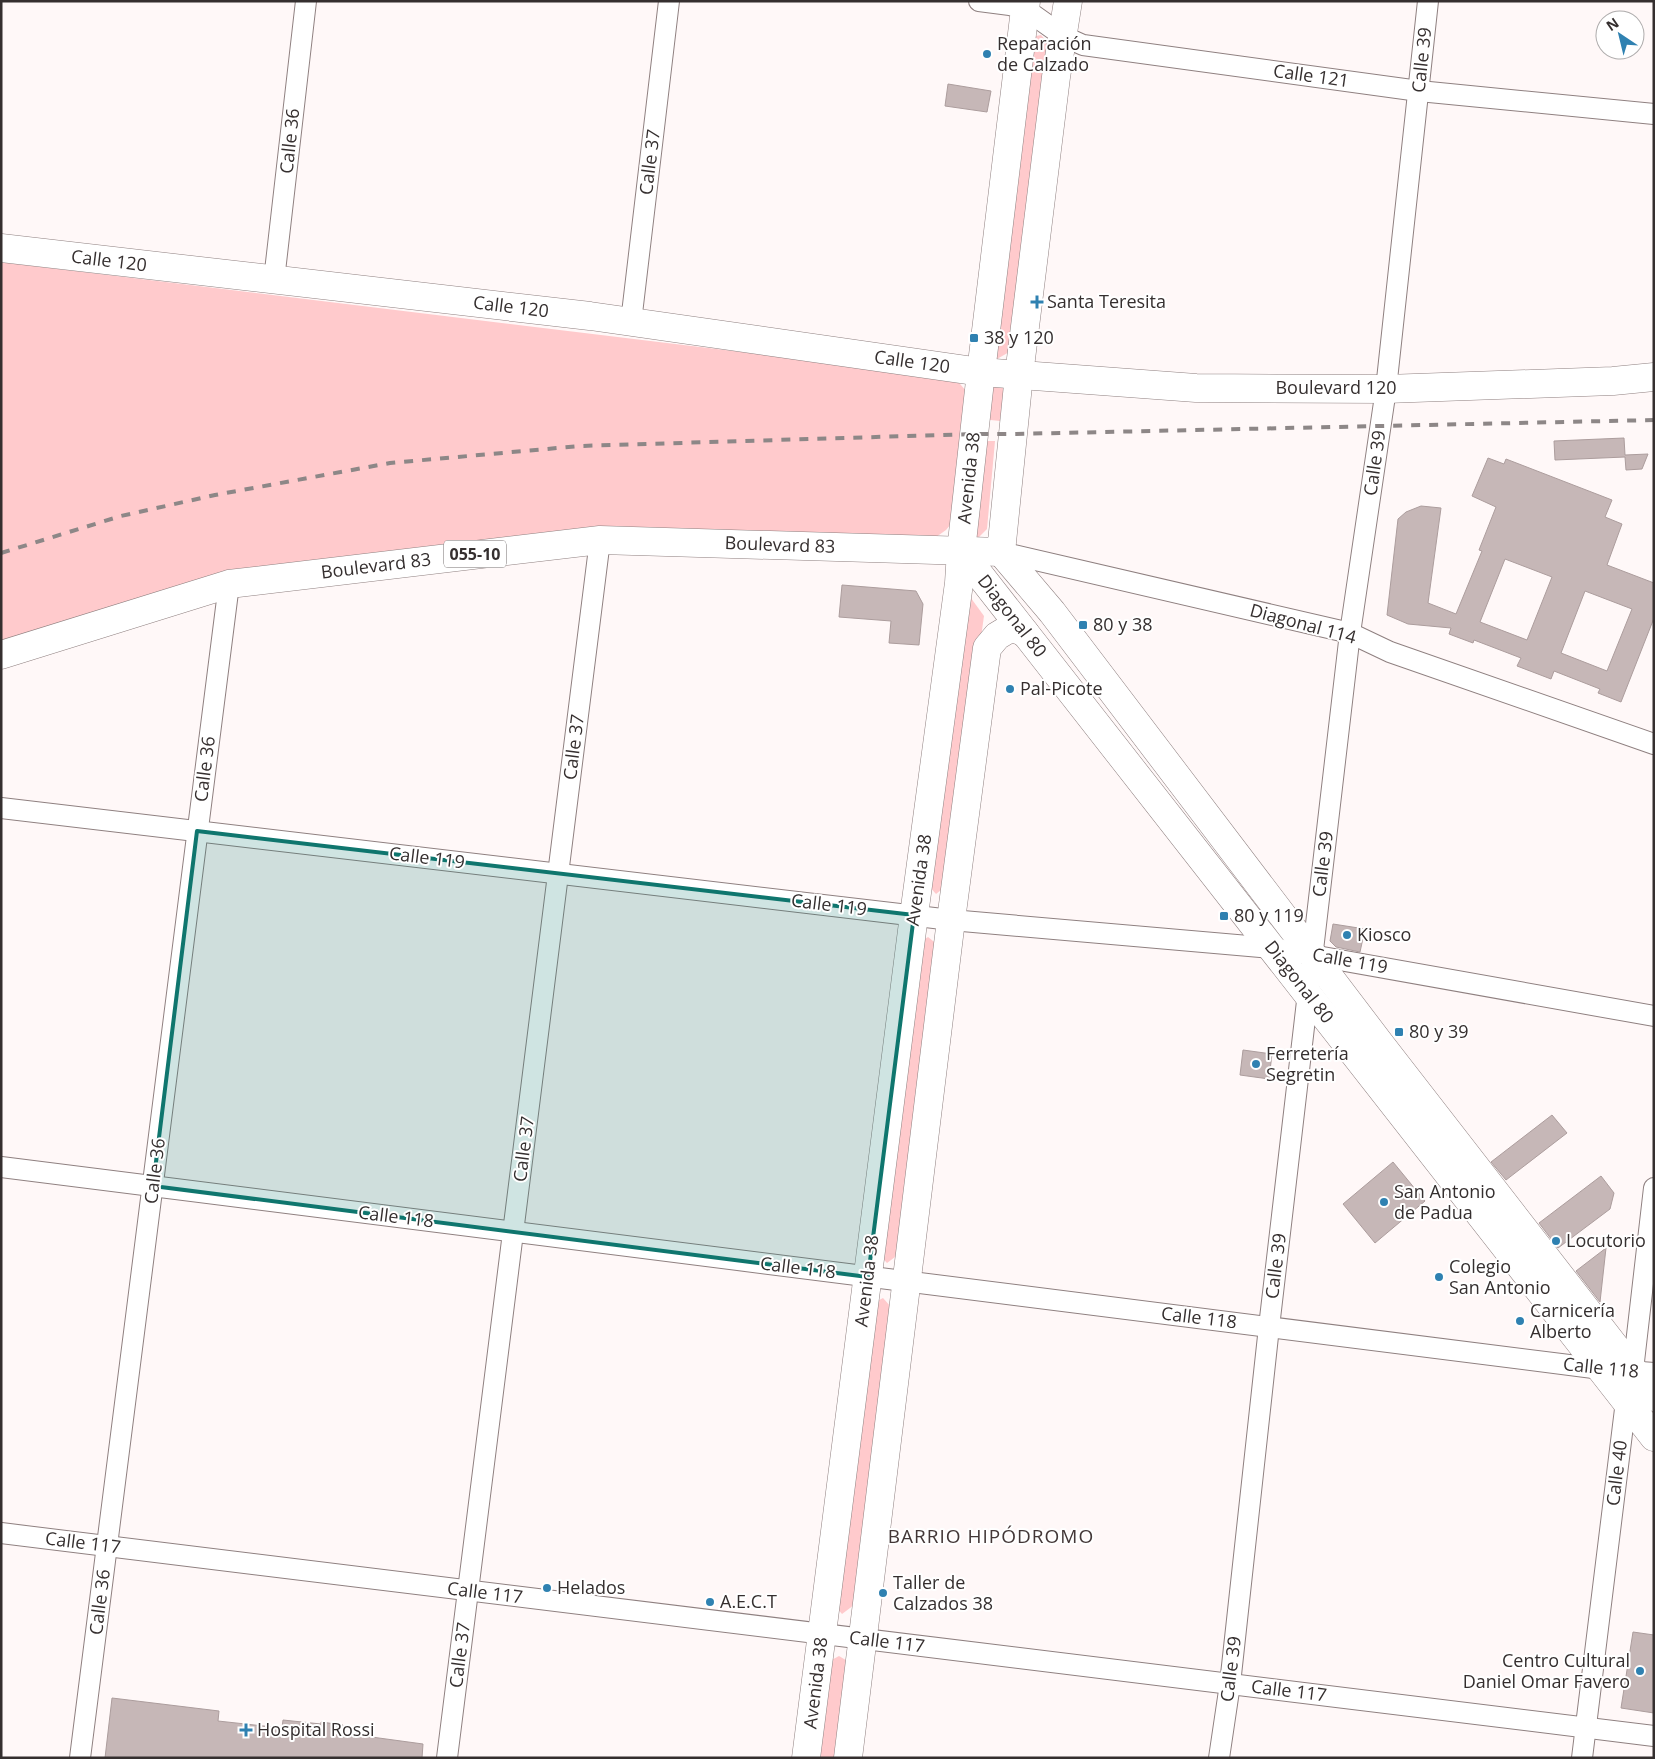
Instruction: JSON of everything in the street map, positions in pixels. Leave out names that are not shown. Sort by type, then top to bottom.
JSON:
[{"type":"main road","points":[[1001,552],[1019,375],[1056,77],[1068,1]]},
{"type":"main road","name":"Avenida 38","points":[[806,1758],[914,915],[959,583],[981,372],[1026,5]]},
{"type":"main road","name":"Calle 120","points":[[1,248],[631,322],[981,372],[1019,375]]},
{"type":"main road","name":"Boulevard 120","points":[[1019,375],[1196,388],[1386,389],[1613,381],[1654,377]]},
{"type":"main road","name":"Boulevard 83","points":[[1,655],[229,584],[600,540],[1001,552]]},
{"type":"main road","name":"Diagonal 80","points":[[961,551],[1654,1437]]},
{"type":"main road","name":"Diagonal 80","points":[[1001,552],[1052,612],[1312,954],[1643,1372],[1654,1397]]},
{"type":"main road","name":"Avenida 38","points":[[848,1758],[951,920],[987,648],[997,636],[1012,627],[1025,633]]},
{"type":"street","name":"Calle 36","points":[[274,280],[306,1]]},
{"type":"street","name":"Calle 37","points":[[631,322],[669,1]]},
{"type":"street","name":"Calle 121","points":[[979,1],[1026,5],[1063,36],[1083,45],[1419,91],[1654,114]]},
{"type":"street","name":"Calle 39","points":[[1219,1758],[1230,1684],[1307,994],[1350,634],[1386,389],[1428,1]]},
{"type":"street","name":"Calle 37","points":[[447,1758],[600,540]]},
{"type":"street","name":"Diagonal 114","points":[[1001,552],[1350,634],[1390,652],[1654,744]]},
{"type":"street","name":"Calle 36","points":[[80,1758],[229,584]]},
{"type":"street","name":"Calle 119","points":[[1,808],[951,920],[1272,948],[1654,1016]]},
{"type":"street","name":"Calle 118","points":[[1,1167],[1601,1369],[1643,1372]]},
{"type":"street","name":"Calle 40","points":[[1582,1758],[1626,1402],[1643,1372],[1654,1188]]},
{"type":"street","name":"Calle 117","points":[[1,1533],[1654,1736]]},
{"type":"highlighted area","points":[[197,831],[914,915],[868,1277],[153,1186]]},
{"type":"shaded area","points":[[1041,35],[1048,43],[1011,351],[997,359],[989,348],[1031,37]]},
{"type":"shaded area","points":[[1,262],[955,378],[966,391],[956,518],[946,530],[929,542],[595,527],[1,642]]},
{"type":"shaded area","points":[[987,378],[1006,380],[1000,421],[981,419]]},
{"type":"shaded area","points":[[980,441],[995,441],[987,529],[978,538],[970,527]]},
{"type":"shaded area","points":[[968,594],[984,616],[946,886],[936,894],[927,884]]},
{"type":"shaded area","points":[[928,937],[938,945],[899,1254],[887,1263],[877,1252],[919,943]]},
{"type":"shaded area","points":[[883,1298],[891,1307],[854,1605],[842,1614],[832,1602],[870,1305]]},
{"type":"shaded area","points":[[839,1656],[849,1662],[836,1758],[814,1758],[826,1663]]},
{"type":"building","points":[[948,84],[991,91],[987,112],[945,106]]},
{"type":"building","points":[[1624,438],[1625,455],[1648,454],[1642,469],[1626,470],[1625,457],[1555,460],[1554,441]]},
{"type":"building","points":[[1488,458],[1504,464],[1506,459],[1612,500],[1605,517],[1622,524],[1607,565],[1654,583],[1654,618],[1621,702],[1598,693],[1600,689],[1554,671],[1551,679],[1517,666],[1521,658],[1474,640],[1473,643],[1449,634],[1451,628],[1408,624],[1387,615],[1398,519],[1406,512],[1421,506],[1441,508],[1428,603],[1456,614],[1482,551],[1479,550],[1496,507],[1472,496]],"holes":[[[1505,559],[1552,577],[1527,640],[1480,622]],[[1585,591],[1632,609],[1607,671],[1561,653]]]},
{"type":"building","points":[[842,585],[916,591],[923,604],[919,645],[889,643],[891,621],[839,617]]},
{"type":"building","name":"Kiosco","points":[[1333,924],[1365,929],[1360,952],[1336,947],[1330,941]]},
{"type":"building","name":"Ferretería Segretin","points":[[1243,1050],[1272,1054],[1269,1079],[1240,1075]]},
{"type":"building","points":[[1552,1115],[1567,1133],[1506,1180],[1491,1162]]},
{"type":"building","name":"San Antonio de Padua","points":[[1393,1162],[1425,1201],[1375,1243],[1343,1204]]},
{"type":"building","points":[[1601,1176],[1614,1193],[1610,1209],[1558,1248],[1539,1223]]},
{"type":"building","points":[[1606,1248],[1600,1302],[1576,1271]]},
{"type":"building","name":"Centro Cultural Daniel Omar Favero","points":[[1633,1632],[1654,1635],[1654,1713],[1621,1708]]},
{"type":"building","name":"Hospital Rossi","points":[[112,1698],[219,1711],[218,1721],[282,1728],[283,1720],[343,1725],[342,1733],[423,1744],[422,1758],[105,1758]]},
{"type":"railway","points":[[1,553],[121,516],[215,495],[390,463],[580,446],[974,434],[1654,420]]},
{"type":"place","name":"Reparación de Calzado","points":[[987,54]]},
{"type":"place","name":"Santa Teresita","points":[[1037,302]]},
{"type":"place","name":"38 y 120","points":[[974,338]]},
{"type":"place","name":"80 y 38","points":[[1083,625]]},
{"type":"place","name":"Pal-Picote","points":[[1010,689]]},
{"type":"place","name":"80 y 119","points":[[1224,916]]},
{"type":"place","name":"Kiosco","points":[[1347,935]]},
{"type":"place","name":"80 y 39","points":[[1399,1032]]},
{"type":"place","name":"Ferretería Segretin","points":[[1256,1064]]},
{"type":"place","name":"San Antonio de Padua","points":[[1384,1202]]},
{"type":"place","name":"Locutorio","points":[[1556,1241]]},
{"type":"place","name":"Colegio San Antonio","points":[[1439,1277]]},
{"type":"place","name":"Carnicería Alberto","points":[[1520,1321]]},
{"type":"place","name":"Helados","points":[[547,1588]]},
{"type":"place","name":"Taller de Calzados 38","points":[[883,1593]]},
{"type":"place","name":"A.E.C.T","points":[[710,1602]]},
{"type":"place","name":"Centro Cultural Daniel Omar Favero","points":[[1640,1671]]},
{"type":"place","name":"Hospital Rossi","points":[[246,1730]]},
{"type":"district","name":"BARRIO HIPÓDROMO","points":[[991,1536]]}]
